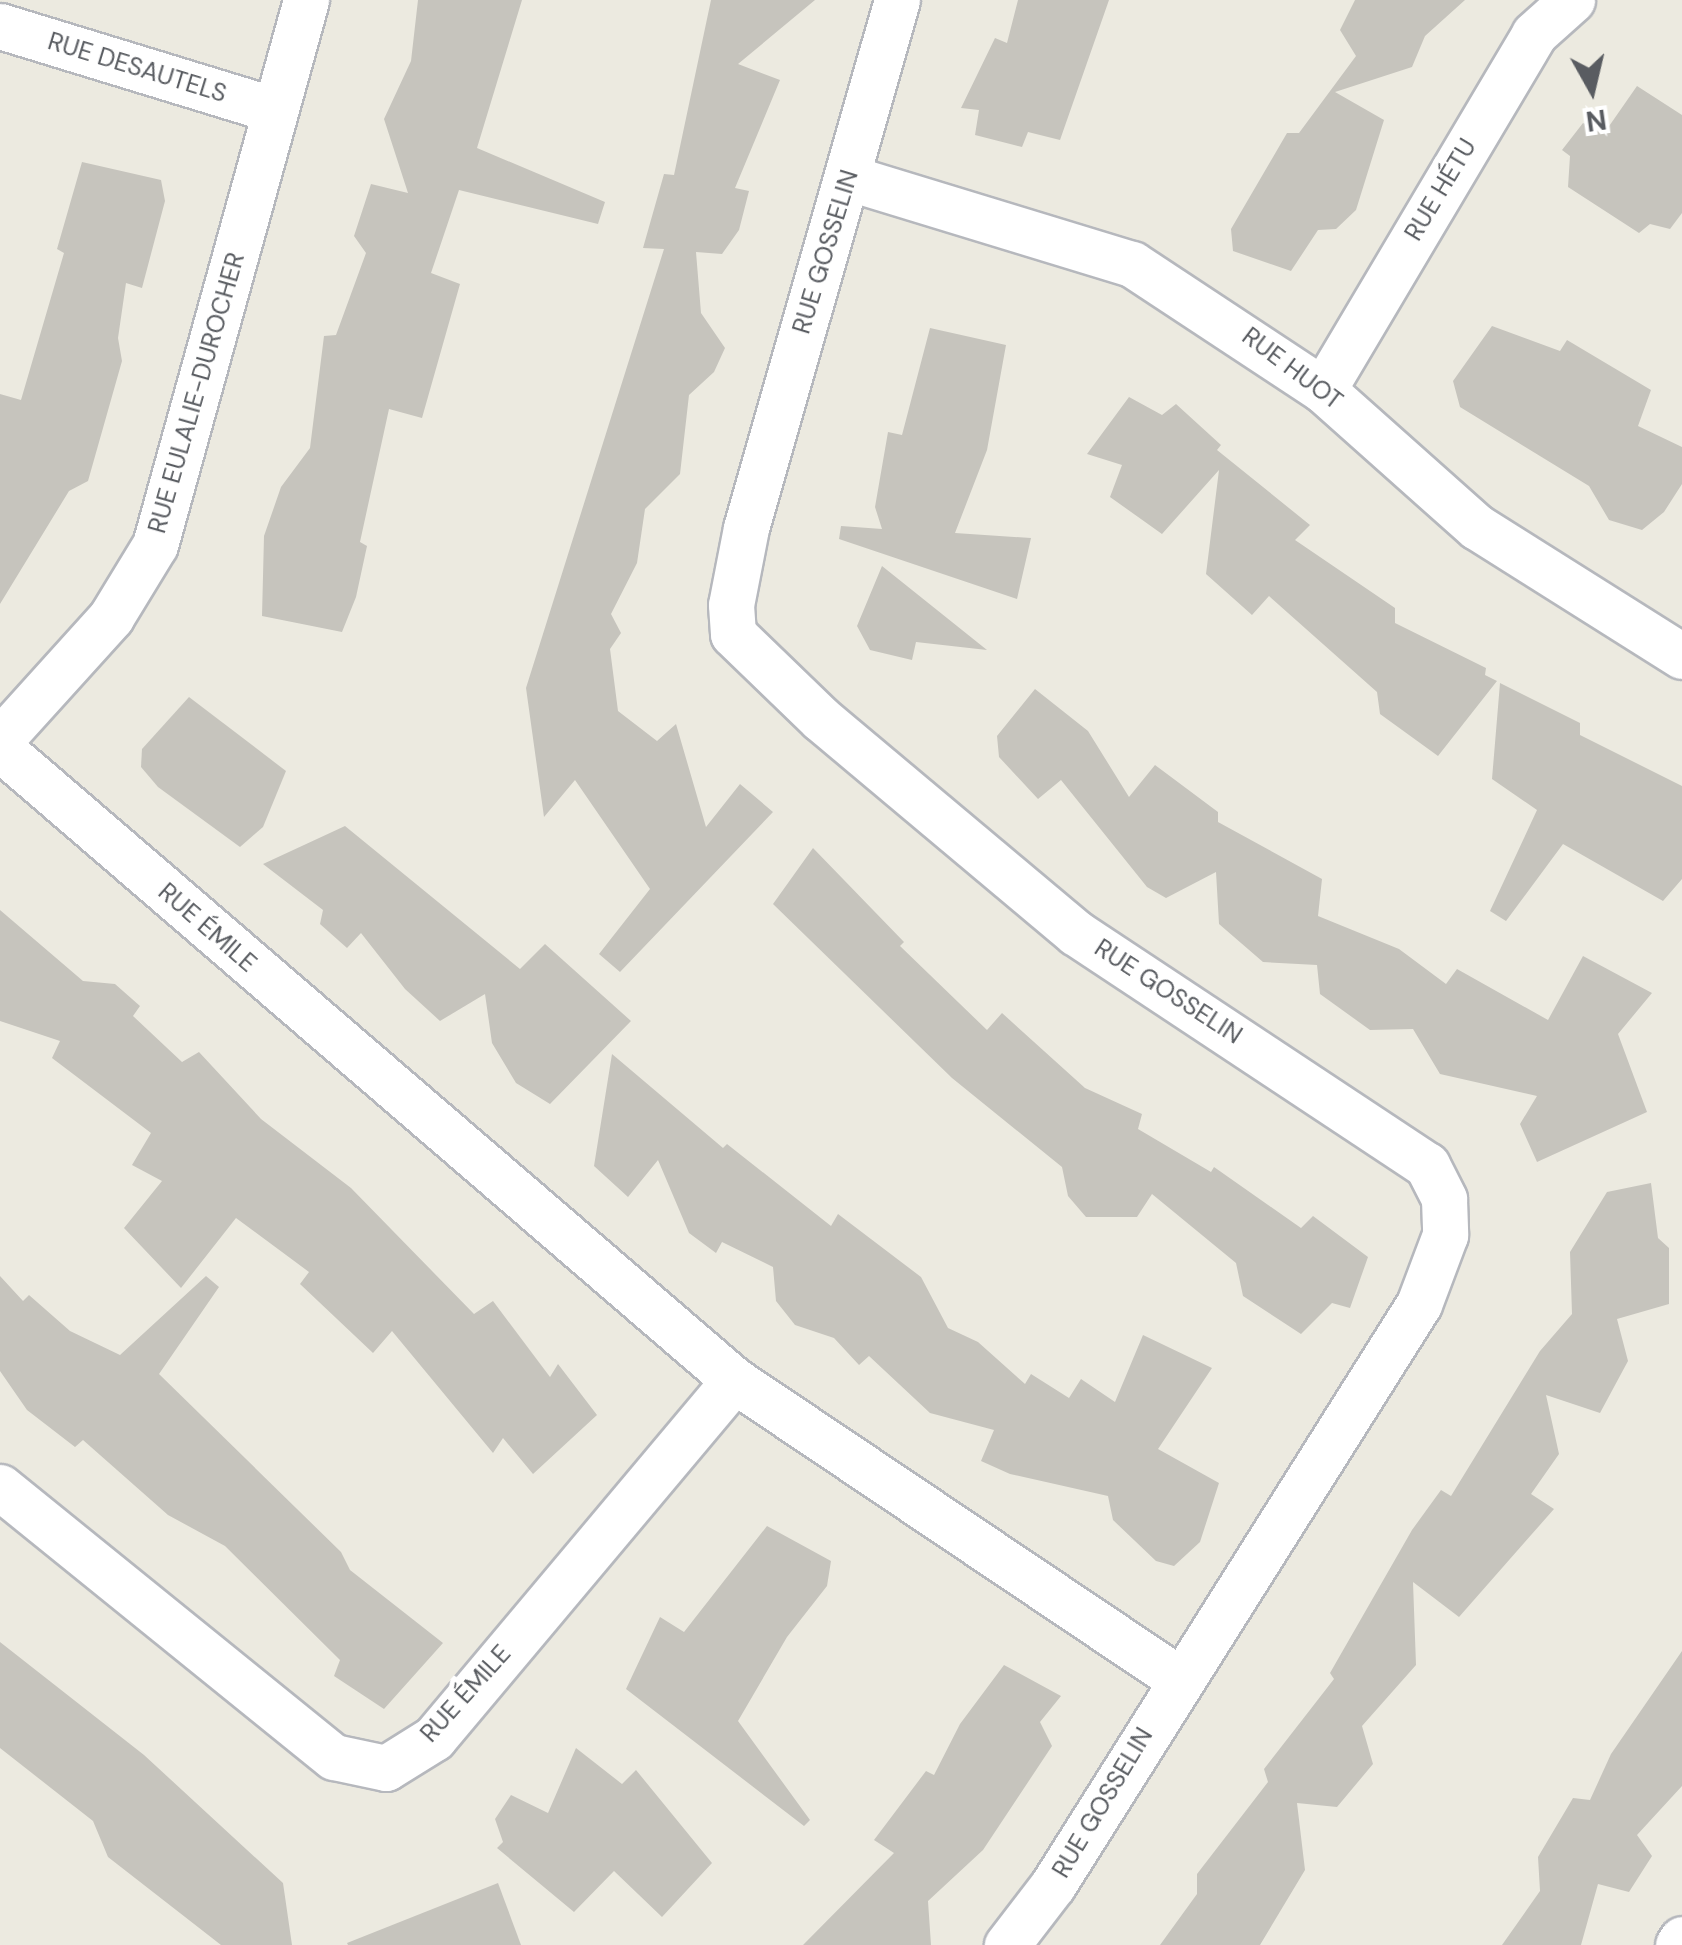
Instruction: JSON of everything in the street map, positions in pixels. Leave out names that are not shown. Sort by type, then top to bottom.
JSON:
[{"type":"street","name":"RUE EULALIE-DUROCHER","points":[[0,740],[111,617],[154,544],[183,460],[306,0]]},
{"type":"street","name":"RUE GOSSELIN","points":[[896,0],[850,178],[746,528],[730,604],[733,634],[820,718],[1076,932],[1428,1165],[1444,1199],[1446,1235],[1419,1304],[1178,1679],[1053,1886],[1007,1945]]},
{"type":"street","name":"RUE HÉTU","points":[[1323,390],[1534,34],[1572,0]]},
{"type":"street","name":"RUE DESAUTELS","points":[[0,26],[274,110]]},
{"type":"street","name":"RUE HUOT","points":[[850,178],[1132,264],[1323,390],[1477,527],[1682,656]]},
{"type":"street","name":"RUE ÉMILE","points":[[0,748],[734,1380],[1178,1679]]},
{"type":"street","name":"RUE ÉMILE","points":[[0,1486],[334,1757],[386,1768],[434,1738],[734,1380]]},
{"type":"street","points":[[1678,1945],[1682,1938]]},
{"type":"building","points":[[418,0],[522,0],[477,148],[605,202],[598,224],[459,190],[431,273],[460,284],[422,418],[389,409],[360,542],[367,546],[356,597],[342,632],[262,616],[264,536],[281,487],[310,448],[324,336],[336,335],[366,253],[354,236],[371,184],[408,193],[384,119],[411,61]]},
{"type":"building","points":[[711,0],[815,0],[738,64],[780,80],[735,188],[749,191],[739,230],[722,254],[696,252],[701,313],[725,348],[714,372],[689,395],[680,474],[645,509],[637,563],[611,614],[621,633],[610,649],[618,711],[657,741],[676,724],[706,827],[740,784],[773,812],[620,972],[599,954],[650,889],[575,780],[544,817],[526,688],[664,249],[643,248],[664,174],[674,175]]},
{"type":"building","points":[[1018,0],[1109,0],[1060,140],[1028,132],[1022,147],[975,135],[979,110],[961,108],[995,38],[1007,43]]},
{"type":"building","points":[[1355,0],[1465,0],[1425,36],[1412,67],[1335,92],[1384,120],[1356,210],[1336,229],[1318,230],[1291,271],[1233,251],[1231,229],[1287,133],[1299,133],[1356,56],[1340,30]]},
{"type":"building","points":[[1637,86],[1682,115],[1682,213],[1670,229],[1650,224],[1639,233],[1568,187],[1570,156],[1562,150],[1583,123],[1605,132]]},
{"type":"building","points":[[82,162],[161,180],[165,201],[142,288],[126,283],[118,338],[122,361],[88,481],[69,491],[0,604],[0,394],[21,400],[64,253],[57,249]]},
{"type":"building","points":[[1492,326],[1560,351],[1567,340],[1651,390],[1638,426],[1682,447],[1682,484],[1664,512],[1642,530],[1609,520],[1589,486],[1460,407],[1453,381]]},
{"type":"building","points":[[930,328],[1006,345],[987,450],[955,533],[1031,538],[1017,599],[839,539],[841,526],[882,529],[875,507],[888,432],[902,435]]},
{"type":"building","points":[[1129,397],[1162,415],[1176,404],[1221,445],[1217,450],[1310,525],[1295,540],[1395,608],[1395,623],[1486,668],[1485,675],[1497,681],[1438,756],[1380,714],[1377,692],[1269,596],[1252,615],[1206,574],[1219,470],[1162,534],[1110,497],[1122,465],[1087,454]]},
{"type":"building","points":[[882,566],[987,650],[916,642],[912,660],[870,650],[857,626]]},
{"type":"building","points":[[1500,683],[1580,723],[1580,735],[1682,786],[1682,879],[1663,901],[1563,844],[1506,921],[1490,911],[1537,810],[1492,779]]},
{"type":"building","points":[[1035,689],[1088,731],[1129,797],[1155,765],[1218,812],[1218,822],[1322,879],[1318,916],[1399,949],[1446,984],[1457,969],[1548,1020],[1583,956],[1652,993],[1618,1034],[1647,1112],[1537,1162],[1520,1124],[1537,1096],[1440,1074],[1413,1029],[1370,1030],[1320,994],[1317,965],[1263,962],[1219,924],[1216,872],[1166,898],[1147,887],[1061,780],[1038,799],[999,757],[997,736]]},
{"type":"building","points":[[189,697],[286,771],[263,827],[240,847],[158,787],[141,767],[142,749]]},
{"type":"building","points":[[345,826],[520,969],[545,944],[631,1021],[550,1104],[516,1083],[492,1043],[485,994],[440,1021],[405,989],[361,933],[347,948],[320,924],[323,910],[263,864]]},
{"type":"building","points":[[813,848],[904,942],[900,946],[987,1030],[1002,1013],[1085,1088],[1142,1114],[1138,1129],[1211,1172],[1214,1167],[1301,1228],[1313,1216],[1368,1257],[1350,1308],[1332,1303],[1301,1334],[1243,1296],[1236,1263],[1152,1194],[1137,1217],[1086,1217],[1068,1196],[1062,1167],[952,1078],[773,904]]},
{"type":"building","points":[[0,910],[83,981],[115,984],[140,1006],[133,1016],[182,1062],[199,1052],[261,1119],[351,1188],[474,1314],[493,1301],[550,1377],[558,1364],[597,1415],[533,1474],[503,1438],[493,1453],[392,1331],[373,1353],[300,1284],[309,1272],[236,1218],[181,1288],[124,1228],[162,1181],[132,1165],[151,1133],[52,1058],[60,1041],[0,1021]]},
{"type":"building","points":[[612,1054],[723,1148],[727,1144],[831,1226],[838,1214],[921,1277],[948,1328],[978,1342],[1025,1384],[1031,1374],[1069,1398],[1081,1379],[1115,1402],[1143,1335],[1212,1368],[1158,1449],[1219,1483],[1200,1542],[1174,1566],[1156,1561],[1113,1520],[1108,1496],[1010,1474],[981,1461],[994,1430],[930,1413],[869,1356],[859,1365],[834,1338],[795,1325],[776,1301],[773,1267],[722,1242],[716,1253],[689,1233],[658,1160],[628,1197],[594,1166]]},
{"type":"building","points":[[1651,1183],[1658,1238],[1669,1248],[1669,1304],[1617,1319],[1628,1361],[1600,1413],[1546,1395],[1559,1454],[1531,1494],[1554,1509],[1459,1617],[1413,1582],[1416,1665],[1362,1726],[1373,1764],[1337,1807],[1297,1803],[1305,1870],[1260,1945],[1160,1945],[1197,1894],[1197,1874],[1268,1782],[1264,1769],[1334,1679],[1330,1673],[1412,1530],[1441,1490],[1451,1496],[1540,1351],[1572,1314],[1570,1252],[1607,1192]]},
{"type":"building","points":[[0,1276],[23,1301],[29,1295],[70,1331],[120,1355],[206,1276],[219,1287],[159,1374],[341,1552],[350,1570],[443,1643],[384,1709],[334,1676],[340,1660],[225,1546],[168,1515],[83,1440],[75,1447],[27,1410],[0,1371]]},
{"type":"building","points":[[767,1526],[831,1561],[827,1586],[787,1637],[738,1721],[810,1820],[804,1826],[626,1689],[660,1617],[684,1632]]},
{"type":"building","points":[[0,1642],[144,1755],[283,1883],[292,1945],[221,1945],[108,1857],[93,1821],[0,1748]]},
{"type":"building","points":[[1682,1651],[1682,1786],[1637,1835],[1652,1856],[1629,1892],[1598,1884],[1581,1945],[1502,1945],[1540,1891],[1538,1857],[1573,1798],[1590,1800],[1611,1754]]},
{"type":"building","points":[[1004,1665],[1061,1696],[1040,1722],[1052,1746],[983,1850],[928,1901],[931,1945],[803,1945],[894,1853],[874,1840],[926,1771],[934,1775],[960,1724]]},
{"type":"building","points":[[576,1748],[622,1784],[636,1770],[712,1863],[662,1917],[614,1871],[574,1912],[497,1848],[503,1842],[495,1819],[511,1795],[548,1813]]},
{"type":"building","points":[[498,1883],[521,1945],[347,1943]]}]
